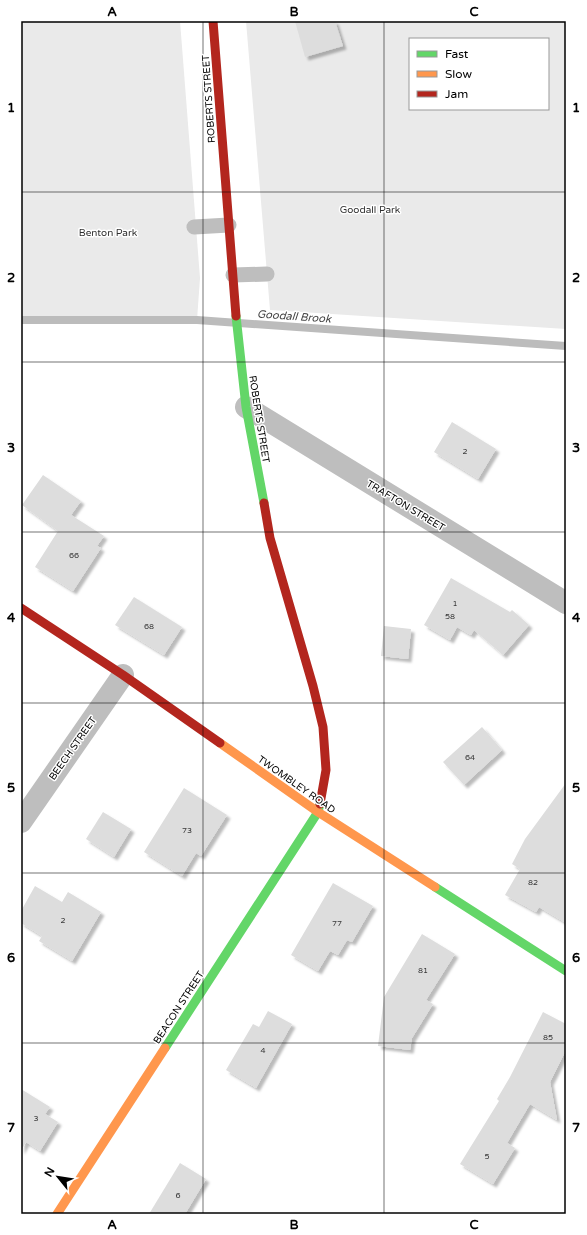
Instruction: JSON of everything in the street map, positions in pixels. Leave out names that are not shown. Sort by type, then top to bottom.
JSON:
[{"type":"street","name":"ROBERTS STREET","points":[[213,21],[234,294],[246,407],[270,538],[313,686],[323,727],[326,770],[318,812]]},
{"type":"street","name":"TRAFTON STREET","points":[[246,407],[566,603]]},
{"type":"street","name":"TWOMBLEY ROAD","points":[[21,608],[123,675],[318,812],[566,971]]},
{"type":"street","name":"BEECH STREET","points":[[21,822],[123,675]]},
{"type":"street","name":"BEACON STREET","points":[[57,1214],[318,812]]},
{"type":"lane","points":[[194,227],[229,225]]},
{"type":"lane","points":[[233,275],[266,274]]},
{"type":"green space","name":"Benton Park","points":[[21,21],[180,21],[200,278],[197,320],[21,321]]},
{"type":"green space","name":"Goodall Park","points":[[246,21],[566,21],[566,329],[270,310]]},
{"type":"building","points":[[295,21],[335,21],[343,46],[305,57]]},
{"type":"building","points":[[452,422],[496,449],[478,479],[434,452]]},
{"type":"building","points":[[43,475],[81,501],[71,515],[104,536],[97,546],[101,548],[73,591],[35,567],[58,531],[22,505]]},
{"type":"building","points":[[451,578],[510,612],[512,610],[529,625],[503,655],[474,630],[471,635],[457,627],[450,640],[424,625]]},
{"type":"building","points":[[134,597],[182,627],[164,655],[115,625]]},
{"type":"building","points":[[384,626],[411,629],[408,659],[381,656]]},
{"type":"building","points":[[482,727],[502,750],[464,785],[443,762]]},
{"type":"building","points":[[566,783],[566,923],[539,907],[536,912],[505,895],[520,869],[512,864],[525,839]]},
{"type":"building","points":[[184,788],[227,815],[201,856],[196,853],[182,876],[144,852]]},
{"type":"building","points":[[103,812],[131,829],[114,857],[86,839]]},
{"type":"building","points":[[333,883],[373,906],[352,942],[347,940],[338,955],[330,951],[318,971],[291,955]]},
{"type":"building","points":[[35,886],[62,902],[68,892],[101,912],[72,961],[39,941],[42,936],[21,923],[21,911]]},
{"type":"building","points":[[422,934],[455,954],[426,1000],[433,1004],[412,1038],[410,1050],[378,1046],[384,997]]},
{"type":"building","points":[[268,1011],[292,1024],[256,1088],[226,1070],[253,1024],[259,1027]]},
{"type":"building","points":[[543,1012],[566,1024],[566,1050],[550,1082],[557,1120],[530,1104],[507,1143],[515,1148],[493,1184],[460,1164],[499,1101],[497,1099],[510,1077]]},
{"type":"building","points":[[21,1089],[50,1107],[45,1114],[58,1122],[40,1151],[26,1142],[21,1151]]},
{"type":"building","points":[[180,1163],[206,1179],[185,1214],[149,1214]]},
{"type":"waterway","name":"Goodall Brook","points":[[21,320],[197,320],[566,346]]},
{"type":"traffic: fast","points":[[236,316],[246,407],[264,503]]},
{"type":"traffic: fast","points":[[165,1048],[318,812],[320,804]]},
{"type":"traffic: fast","points":[[435,887],[566,971]]},
{"type":"traffic: slow","points":[[220,743],[318,812],[435,887]]},
{"type":"traffic: slow","points":[[57,1214],[165,1048]]},
{"type":"traffic: jam","points":[[213,21],[236,316]]},
{"type":"traffic: jam","points":[[264,503],[270,538],[313,686],[323,727],[326,770],[320,804]]},
{"type":"traffic: jam","points":[[21,608],[123,675],[220,743]]}]
